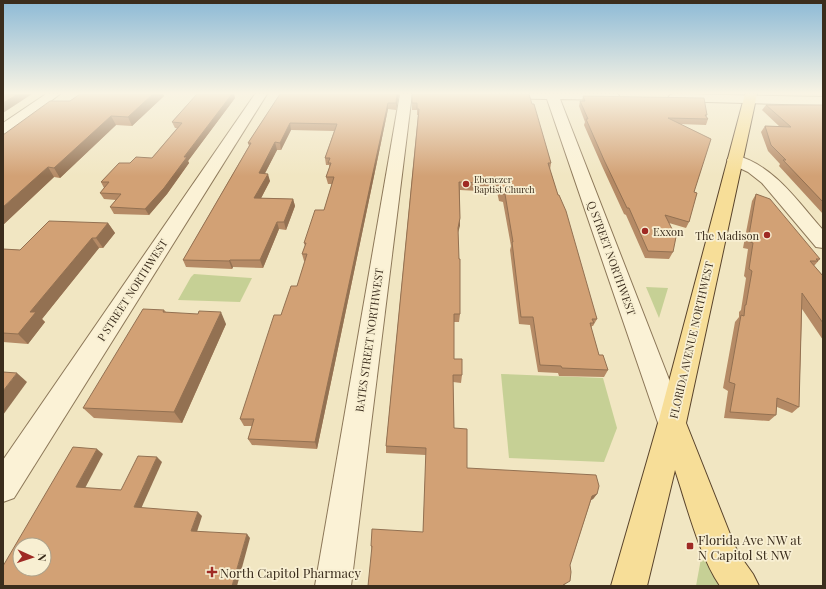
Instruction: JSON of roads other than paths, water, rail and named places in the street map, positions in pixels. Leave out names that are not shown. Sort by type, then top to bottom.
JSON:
[{"type":"main road","name":"FLORIDA AVENUE NORTHWEST","points":[[629,586],[672,423],[745,121]]},
{"type":"main road","points":[[672,423],[716,542],[726,564],[741,586]]},
{"type":"street","points":[[3,130],[15,121]]},
{"type":"street","name":"P STREET NORTHWEST","points":[[3,487],[243,121]]},
{"type":"street","name":"BATES STREET NORTHWEST","points":[[333,586],[402,121]]},
{"type":"street","name":"Q STREET NORTHWEST","points":[[562,121],[672,423]]},
{"type":"street","points":[[735,160],[754,169],[768,179],[823,242]]},
{"type":"place","name":"Ebenezer Baptist Church","points":[[466,184]]},
{"type":"place","name":"Exxon","points":[[645,231]]},
{"type":"place","name":"The Madison","points":[[767,235]]},
{"type":"place","name":"Florida Ave NW at N Capitol St NW","points":[[690,546]]},
{"type":"place","name":"North Capitol Pharmacy","points":[[212,572]]}]
